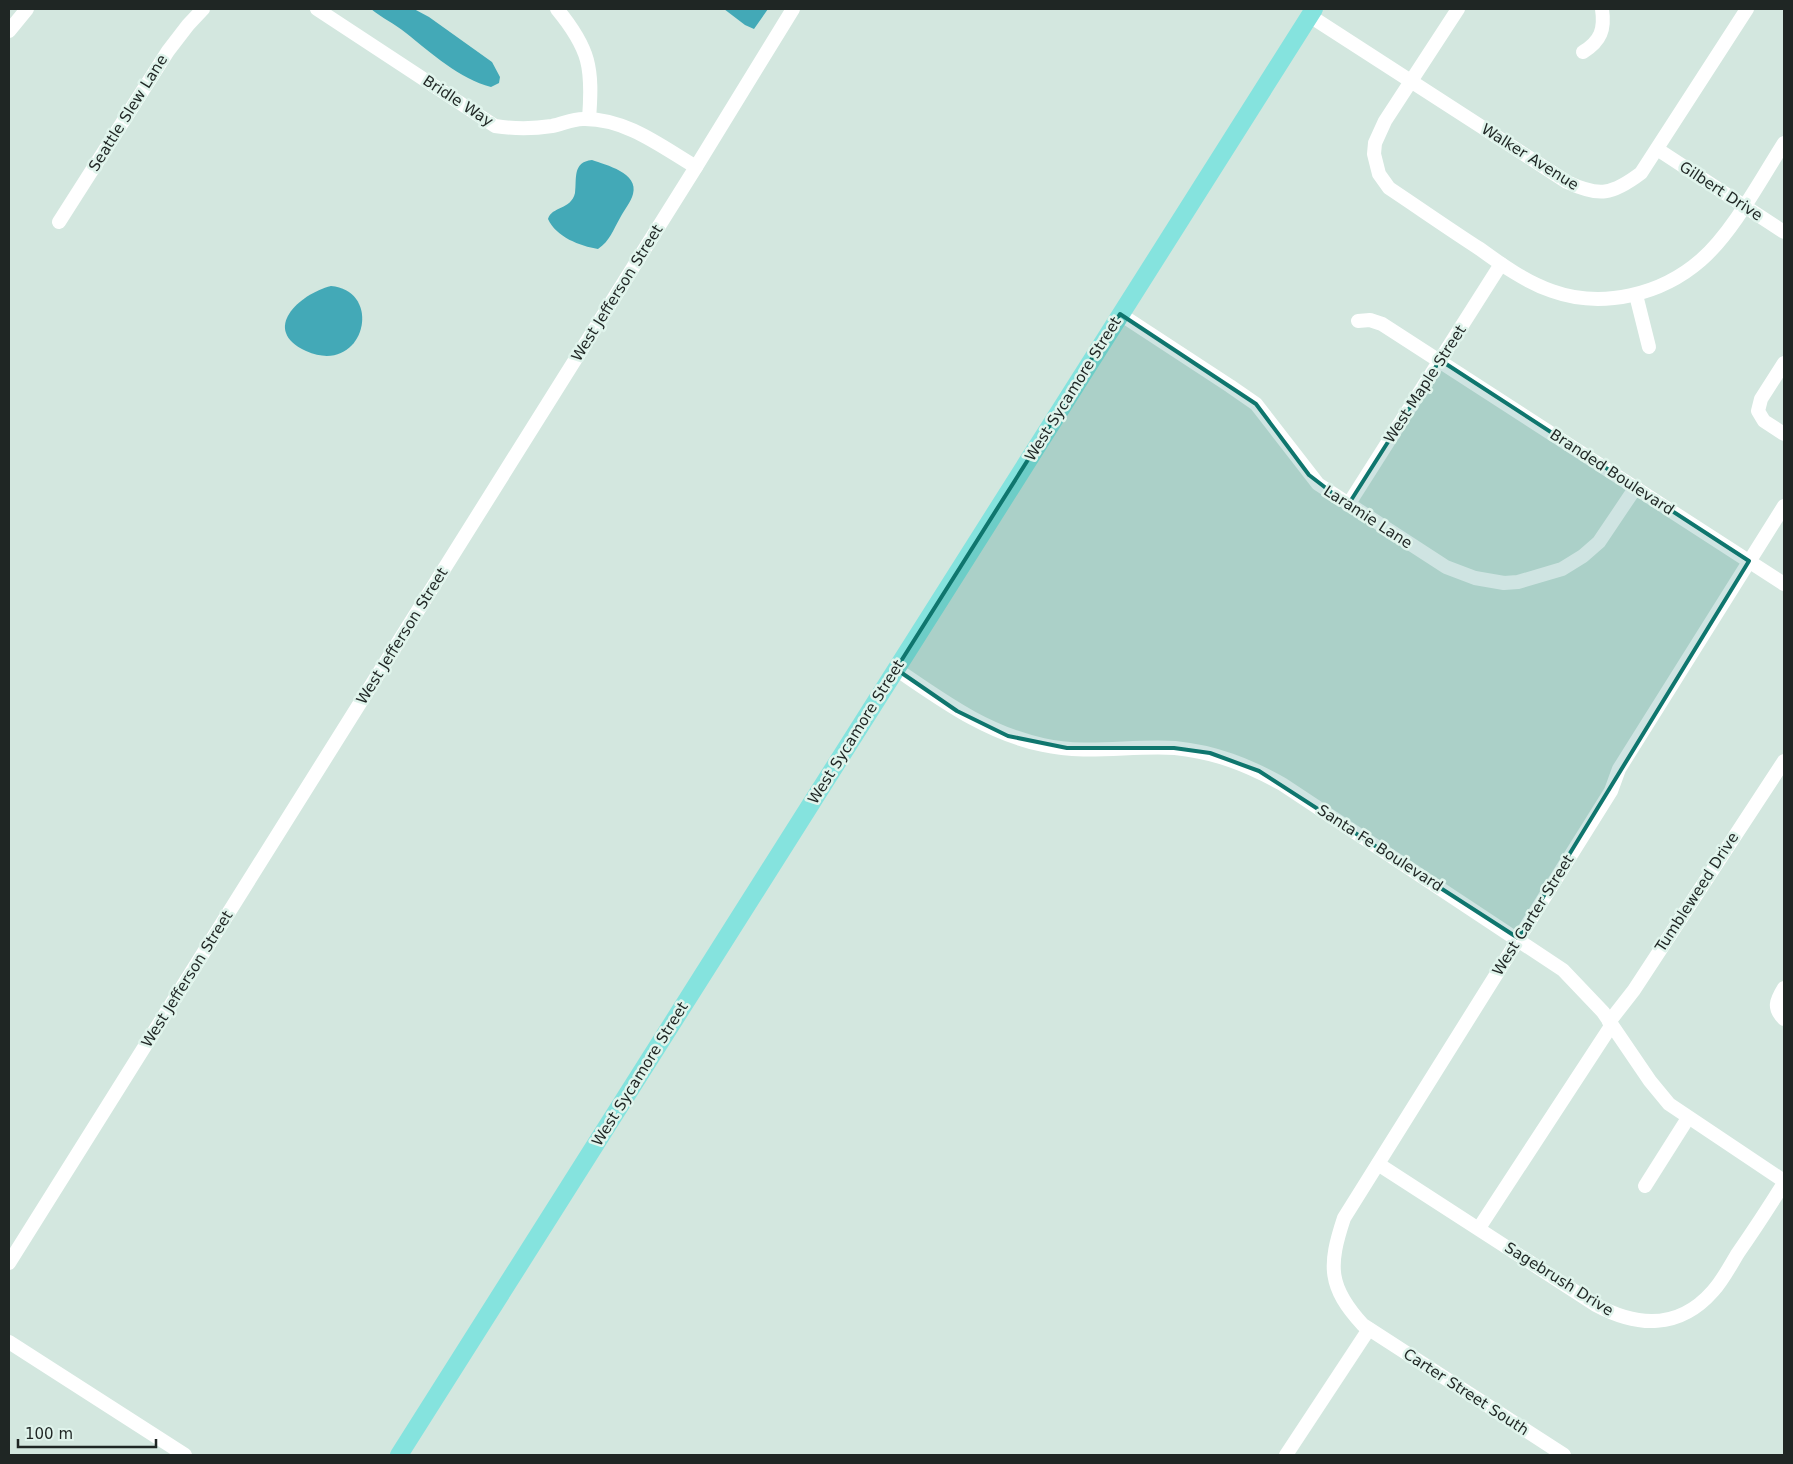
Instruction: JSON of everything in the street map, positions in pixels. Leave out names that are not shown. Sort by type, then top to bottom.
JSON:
[{"type":"main road","name":"West Sycamore Street","points":[[399,1455],[1312,12]]},
{"type":"street","points":[[9,31],[27,9]]},
{"type":"street","name":"Seattle Slew Lane","points":[[59,222],[168,51],[188,24],[203,9]]},
{"type":"street","name":"Bridle Way","points":[[317,9],[495,126],[517,130],[589,119],[638,132],[696,167]]},
{"type":"street","points":[[557,9],[579,39],[590,67],[589,119]]},
{"type":"street","name":"West Jefferson Street","points":[[9,1263],[696,167],[793,9]]},
{"type":"street","points":[[1458,9],[1385,121],[1375,143],[1374,154],[1379,174],[1388,188],[1501,264],[1537,285],[1575,297],[1612,298],[1636,295],[1674,280],[1701,260],[1716,245],[1744,206],[1784,143]]},
{"type":"street","points":[[1583,52],[1599,38],[1604,25],[1602,9]]},
{"type":"street","name":"Walker Avenue","points":[[1312,12],[1411,81],[1567,182],[1588,192],[1605,193],[1623,187],[1640,174],[1747,9]]},
{"type":"street","name":"Gilbert Drive","points":[[1657,149],[1784,232]]},
{"type":"street","name":"West Maple Street","points":[[1348,505],[1501,264]]},
{"type":"street","points":[[1636,295],[1649,347]]},
{"type":"street","name":"Laramie Lane","points":[[1120,314],[1256,404],[1309,475],[1348,505],[1446,567],[1474,578],[1504,583],[1548,574],[1583,556],[1599,542],[1636,487]]},
{"type":"street","name":"Branded Boulevard","points":[[1358,320],[1370,320],[1382,324],[1784,584]]},
{"type":"street","points":[[1784,363],[1761,400],[1759,413],[1764,421],[1784,434]]},
{"type":"street","name":"West Carter Street","points":[[1369,1329],[1348,1308],[1337,1286],[1334,1274],[1333,1250],[1344,1218],[1611,791],[1619,769],[1784,506]]},
{"type":"street","name":"Santa Fe Boulevard","points":[[896,670],[957,711],[1008,736],[1044,746],[1067,748],[1174,748],[1210,753],[1259,771],[1518,938],[1575,981],[1610,1024],[1650,1082],[1669,1104],[1784,1182]]},
{"type":"street","name":"Tumbleweed Drive","points":[[1479,1228],[1610,1024],[1784,761]]},
{"type":"street","points":[[1784,988],[1776,1002],[1777,1012],[1784,1020]]},
{"type":"street","points":[[1645,1186],[1688,1118]]},
{"type":"street","name":"Sagebrush Drive","points":[[1378,1164],[1615,1315],[1637,1322],[1662,1321],[1687,1312],[1713,1292],[1784,1182]]},
{"type":"street","points":[[1292,1453],[1369,1329]]},
{"type":"street","name":"Carter Street South","points":[[1369,1329],[1564,1455]]},
{"type":"street","points":[[9,1342],[184,1455]]},
{"type":"highlighted area","points":[[1120,314],[1256,404],[1309,475],[1348,505],[1440,360],[1749,561],[1518,938],[1259,771],[1210,753],[1174,748],[1067,748],[1008,736],[957,711],[896,669]]},
{"type":"water","points":[[371,9],[414,9],[429,17],[492,62],[500,77],[499,83],[491,87],[457,72]]},
{"type":"water","points":[[724,9],[768,9],[754,29],[745,25]]},
{"type":"water","points":[[592,160],[620,171],[626,175],[634,187],[631,200],[611,235],[598,249],[569,240],[557,231],[548,219],[553,212],[566,205],[573,198],[578,168],[586,161]]},
{"type":"water","points":[[331,286],[348,291],[358,302],[362,316],[360,330],[354,343],[342,353],[326,356],[306,351],[293,343],[286,333],[285,323],[289,314],[297,305],[319,290]]}]
